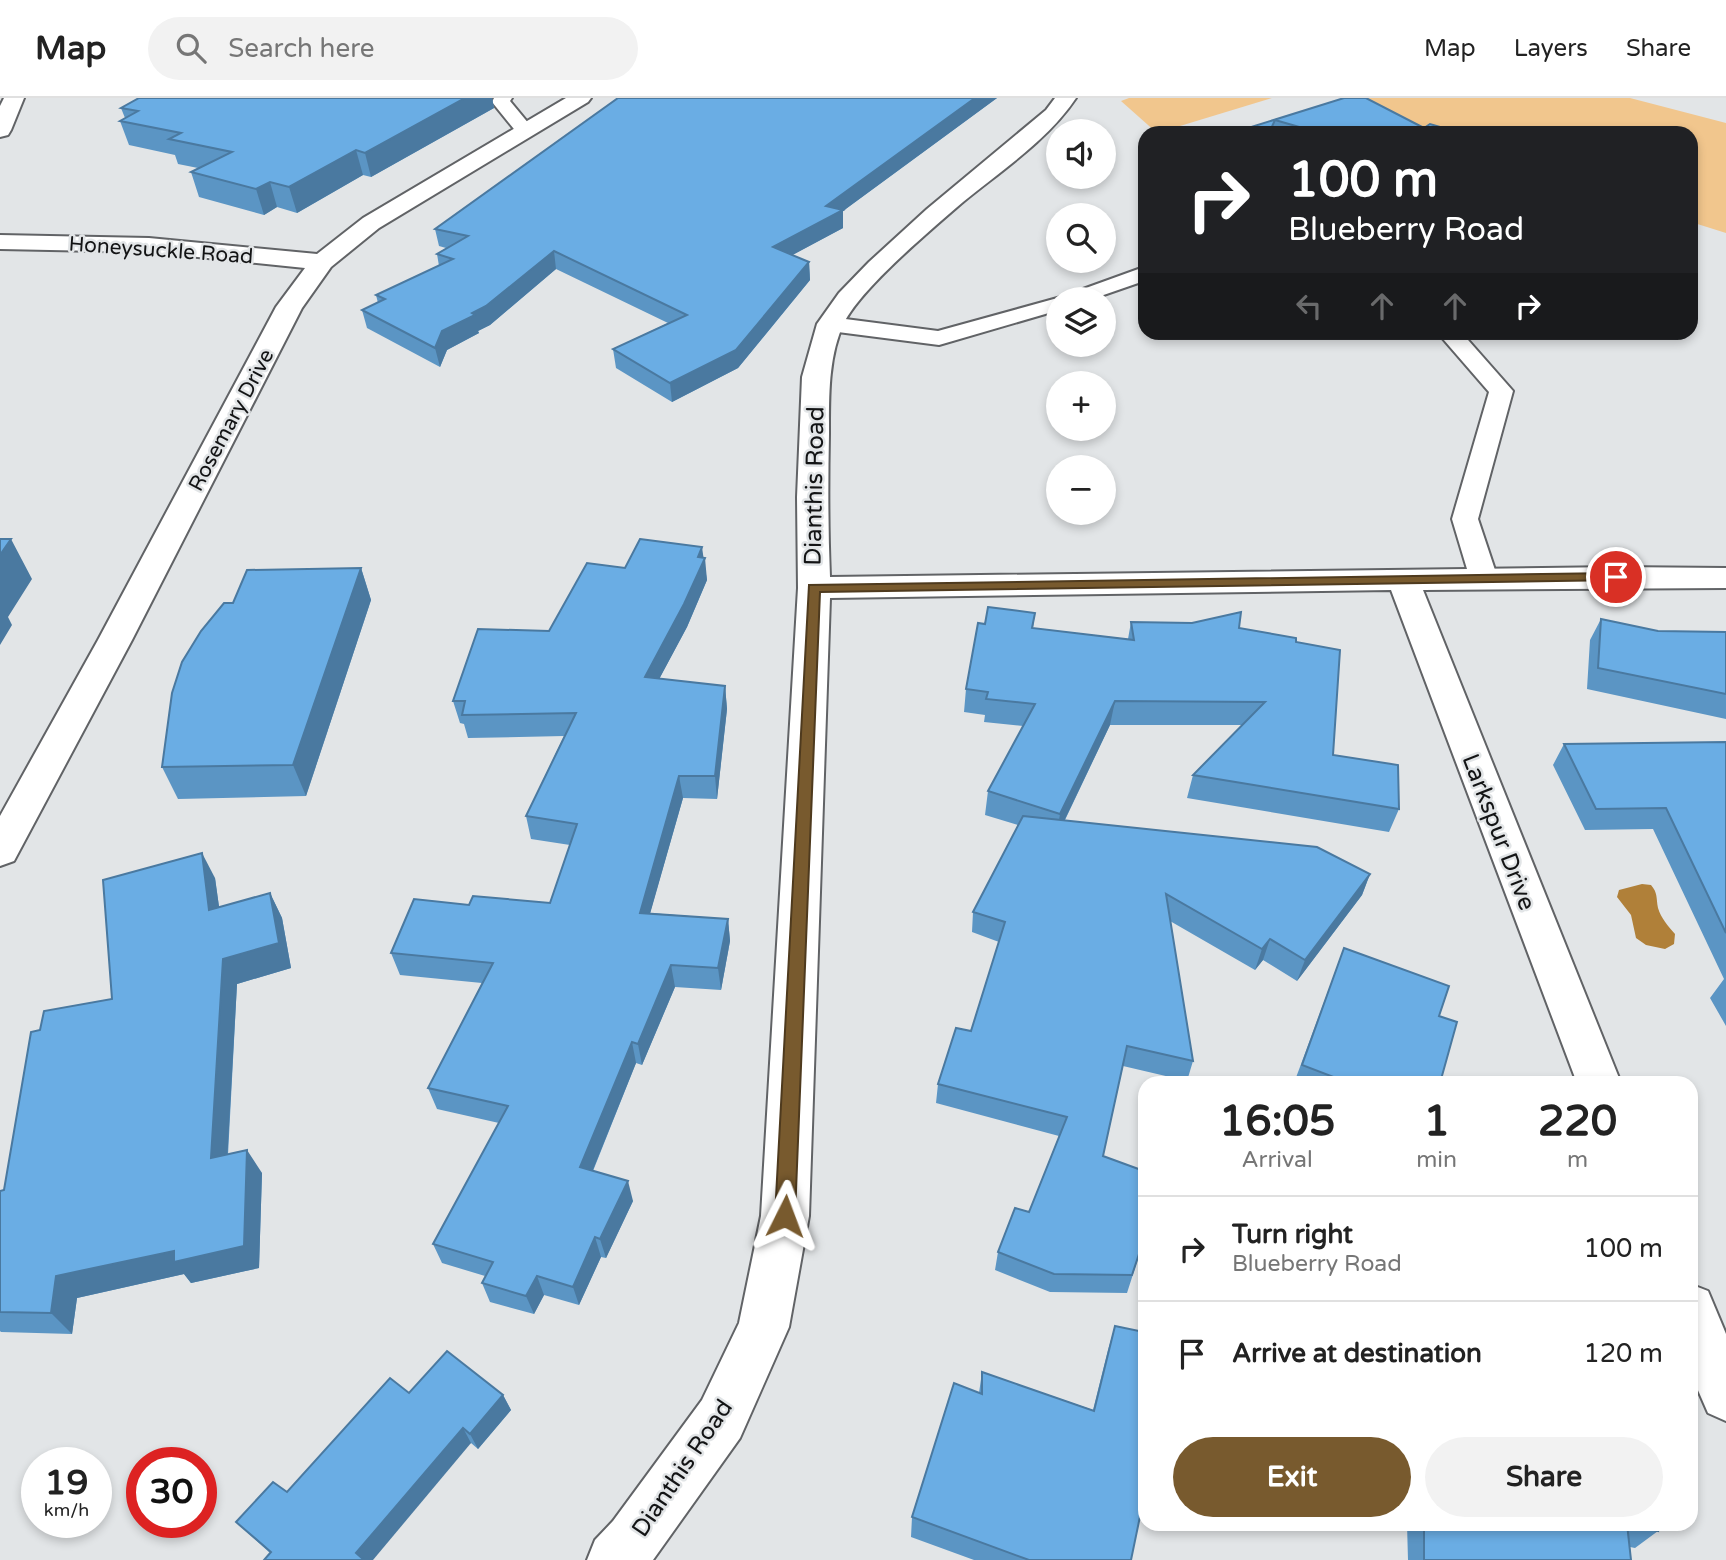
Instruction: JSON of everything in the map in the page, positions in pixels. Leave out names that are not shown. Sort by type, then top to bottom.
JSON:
[{"type":"street","points":[[0,130],[14,98]]},
{"type":"street","name":"Rosemary Drive","points":[[2,845],[115,640],[289,307],[322,262],[372,223],[581,98]]},
{"type":"street","name":"Dianthis Road","points":[[615,1560],[633,1541],[721,1419],[764,1327],[785,1216],[814,588],[812,497],[816,377],[830,324],[848,298],[878,267],[935,214],[1054,114],[1066,98]]},
{"type":"street","name":"Honeysuckle Road","points":[[0,242],[149,245],[322,262]]},
{"type":"street","points":[[814,588],[1726,578]]},
{"type":"street","name":"Larkspur Drive","points":[[1403,580],[1538,933],[1596,1076]]},
{"type":"street","points":[[1698,1327],[1726,1395]]},
{"type":"lane","points":[[503,98],[501,102],[505,110],[525,130]]},
{"type":"lane","points":[[1106,287],[1138,276]]},
{"type":"lane","points":[[830,324],[939,338],[1046,307]]},
{"type":"lane","points":[[1455,340],[1501,391],[1465,519],[1484,579]]},
{"type":"shaded area","points":[[1129,98],[1272,98],[1180,126],[1149,126],[1121,101]]},
{"type":"shaded area","points":[[1362,98],[1630,98],[1726,123],[1726,233],[1698,224],[1698,126],[1408,126]]},
{"type":"shaded area","points":[[1642,884],[1651,885],[1653,888],[1661,915],[1675,934],[1674,944],[1665,949],[1646,945],[1636,938],[1631,915],[1617,897],[1619,890]]},
{"type":"building","points":[[139,98],[465,98],[365,153],[356,150],[289,187],[270,182],[256,189],[191,172],[232,152],[169,139],[181,133],[120,121],[138,111],[121,108]]},
{"type":"building","points":[[618,98],[975,98],[826,206],[843,210],[773,247],[809,262],[736,350],[670,383],[613,349],[687,315],[554,251],[486,306],[472,313],[475,315],[442,331],[435,348],[362,310],[385,299],[376,295],[453,259],[437,254],[468,236],[435,229]]},
{"type":"building","points":[[1344,98],[1366,98],[1420,126],[1296,126],[1275,120],[1272,126],[1254,126]]},
{"type":"building","points":[[0,539],[11,539],[0,555]]},
{"type":"building","points":[[640,539],[702,547],[698,557],[705,558],[645,677],[725,686],[715,776],[679,776],[640,913],[728,919],[718,968],[671,965],[638,1044],[632,1042],[580,1167],[628,1181],[600,1239],[595,1237],[573,1287],[537,1276],[526,1296],[482,1283],[493,1262],[433,1244],[508,1106],[428,1088],[493,963],[391,953],[414,899],[469,905],[473,896],[550,903],[577,824],[526,816],[576,713],[462,715],[465,701],[453,701],[478,629],[549,631],[587,563],[625,568]]},
{"type":"building","points":[[361,568],[293,765],[162,767],[172,693],[182,662],[201,631],[224,603],[233,603],[247,570]]},
{"type":"building","points":[[988,607],[1035,613],[1032,628],[1134,640],[1131,622],[1192,623],[1241,612],[1239,628],[1296,638],[1296,642],[1340,650],[1333,755],[1398,765],[1399,809],[1193,775],[1265,702],[1115,701],[1060,814],[988,791],[1035,704],[986,699],[988,692],[966,689],[978,623],[985,624]]},
{"type":"building","points":[[1601,619],[1658,631],[1726,632],[1726,694],[1598,668]]},
{"type":"building","points":[[1726,742],[1726,933],[1666,808],[1596,809],[1564,744]]},
{"type":"building","points":[[1023,816],[1317,847],[1370,874],[1305,960],[1270,939],[1262,949],[1166,894],[1193,1061],[1127,1046],[1103,1156],[1138,1169],[1138,1257],[1132,1275],[1054,1274],[998,1252],[1015,1208],[1029,1212],[1067,1117],[938,1084],[956,1028],[971,1031],[1005,922],[973,912]]},
{"type":"building","points":[[202,853],[209,910],[270,893],[279,943],[223,959],[211,1158],[247,1150],[244,1246],[174,1262],[174,1251],[56,1276],[51,1313],[0,1312],[0,1191],[4,1190],[31,1032],[40,1030],[44,1011],[112,999],[103,880]]},
{"type":"building","points":[[1344,948],[1449,986],[1439,1016],[1457,1022],[1442,1076],[1331,1076],[1302,1065]]},
{"type":"building","points":[[1115,1326],[1138,1331],[1138,1526],[1131,1560],[1029,1560],[912,1517],[954,1383],[982,1394],[982,1372],[1094,1411]]},
{"type":"building","points":[[447,1351],[503,1395],[470,1434],[463,1428],[356,1553],[364,1560],[264,1560],[271,1552],[236,1522],[273,1482],[287,1492],[390,1378],[409,1393]]},
{"type":"building","points":[[1424,1531],[1628,1531],[1631,1560],[1424,1560]]},
{"type":"route","points":[[785,1216],[814,588],[1616,577]]}]
